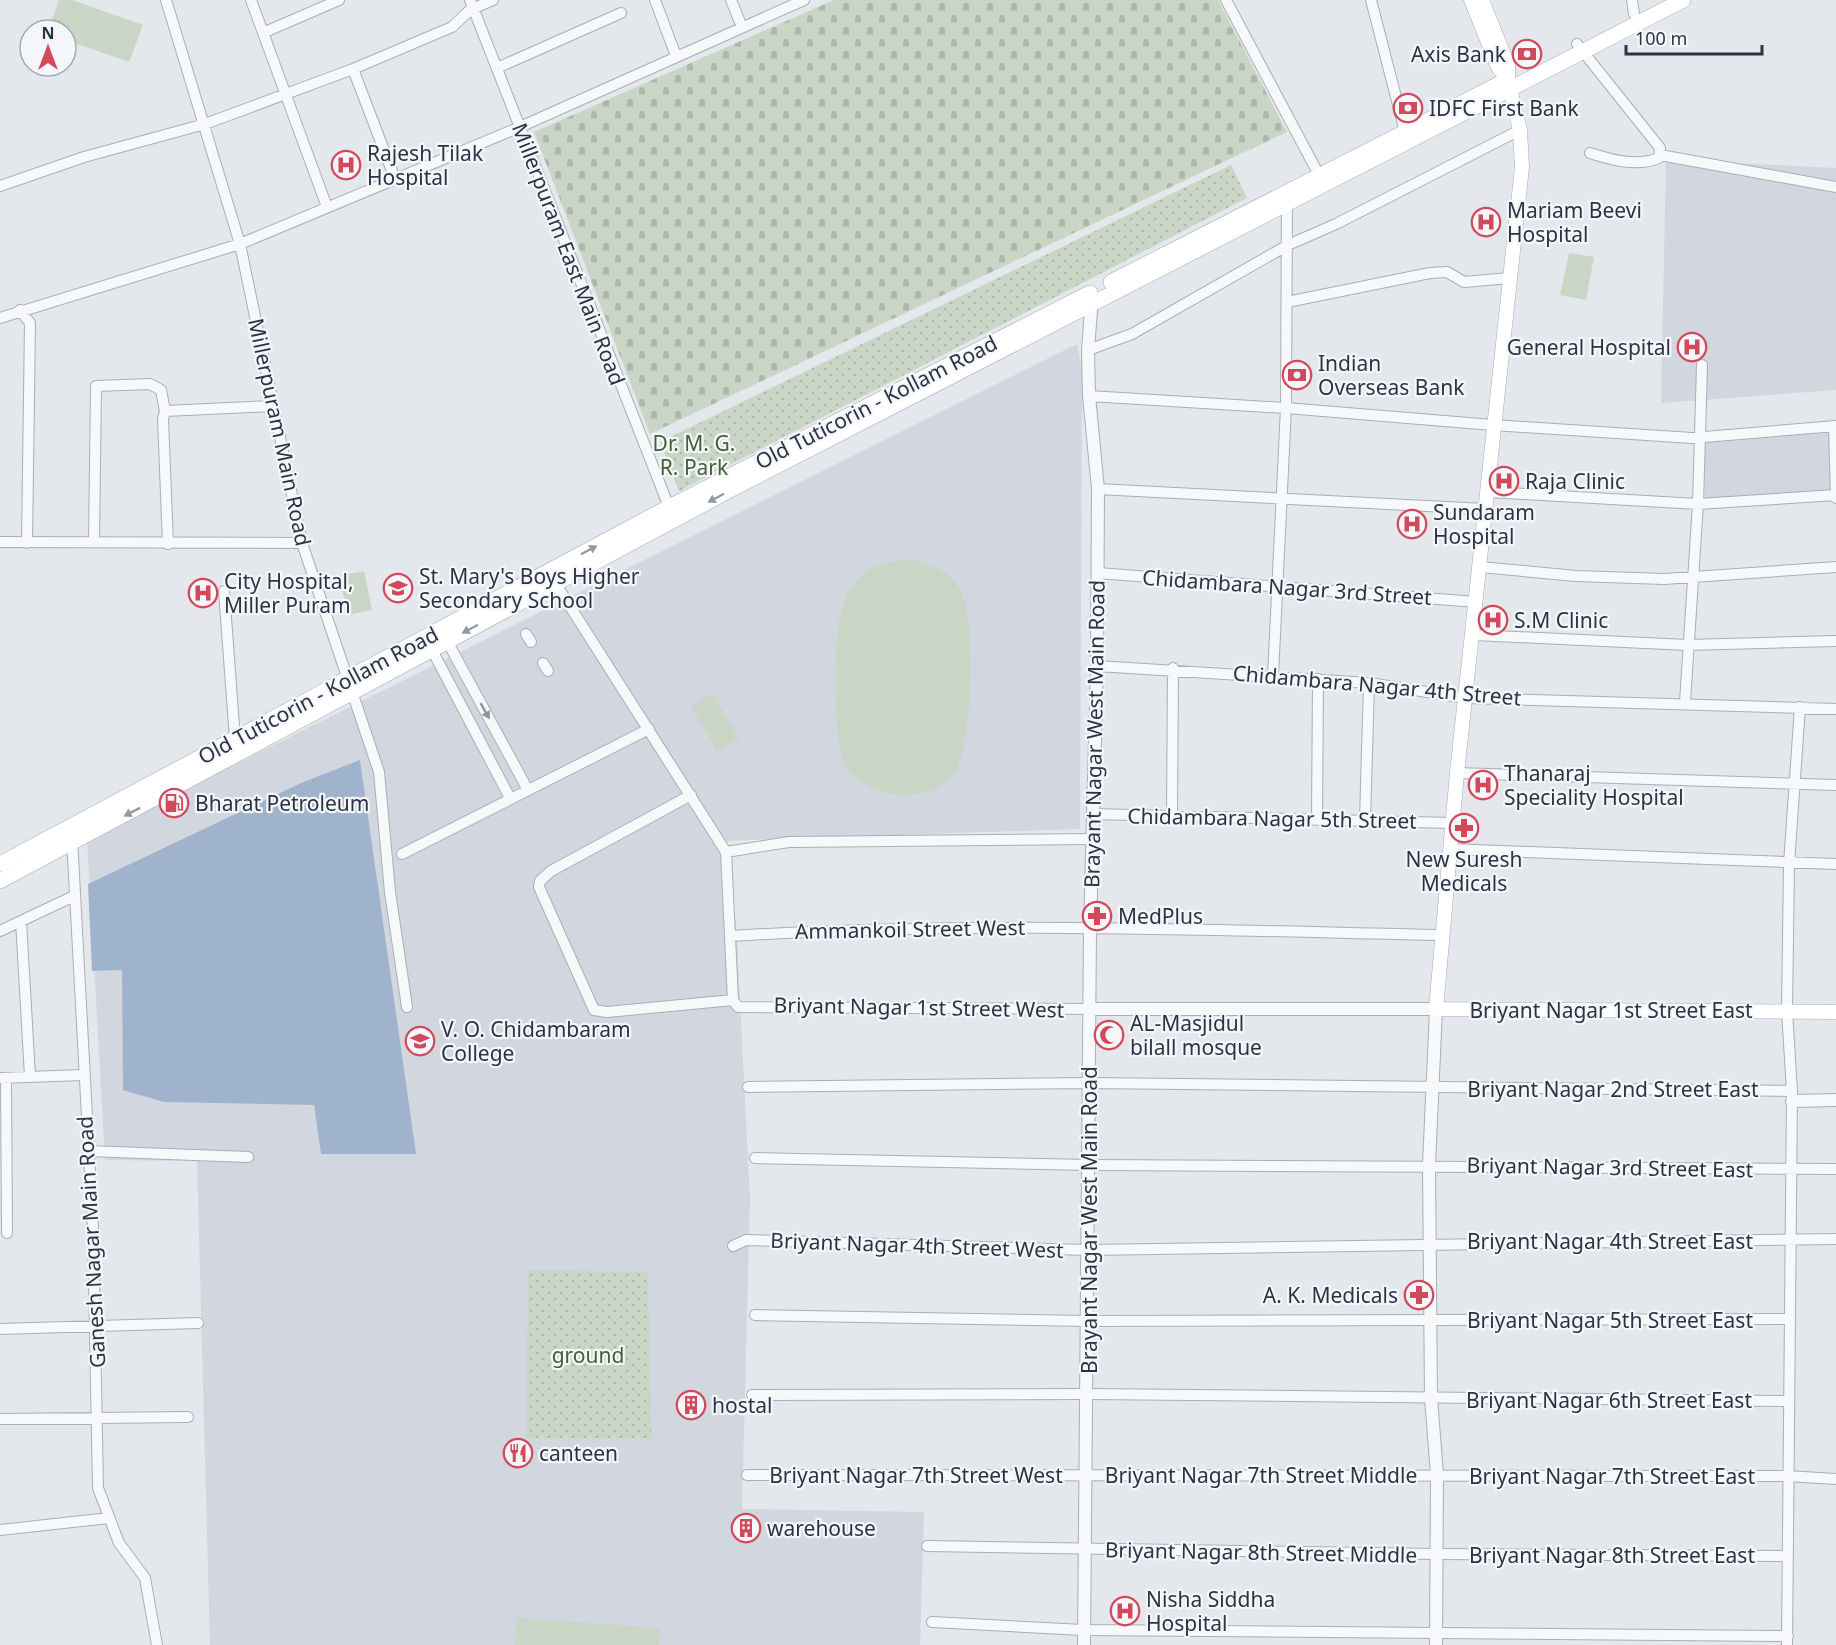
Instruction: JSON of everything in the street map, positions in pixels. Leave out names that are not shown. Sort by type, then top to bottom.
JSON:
[{"type":"main road","points":[[1471,0],[1498,67],[1509,85]]},
{"type":"main road","points":[[1436,1009],[1457,773],[1474,635],[1485,509],[1489,492],[1493,425],[1522,167],[1520,130],[1509,85],[1508,65],[1482,0]]},
{"type":"main road","name":"Old Tuticorin - Kollam Road","points":[[0,864],[72,834],[235,739],[349,687],[552,578],[669,507],[1287,198],[1319,175],[1405,132],[1509,85],[1580,48],[1633,7],[1661,0]]},
{"type":"main road","points":[[1580,48],[1683,0]]},
{"type":"main road","points":[[1287,198],[1509,85]]},
{"type":"main road","points":[[0,881],[72,834],[349,687],[432,650],[552,578],[740,485],[1092,297]]},
{"type":"main road","name":"Briyant Nagar 1st Street East","points":[[1436,1009],[1836,1012]]},
{"type":"street","name":"Millerpuram Main Road","points":[[166,0],[240,244],[302,543],[379,772],[390,892],[406,1007]]},
{"type":"street","points":[[251,0],[265,32],[284,93],[327,207]]},
{"type":"street","points":[[265,32],[339,0]]},
{"type":"street","points":[[0,186],[84,157],[205,124],[353,69],[452,27],[472,4],[493,0]]},
{"type":"street","points":[[656,0],[676,56]]},
{"type":"street","points":[[731,0],[742,27]]},
{"type":"street","points":[[2,315],[240,244],[520,127],[804,0]]},
{"type":"street","points":[[1226,0],[1319,175]]},
{"type":"street","points":[[1371,0],[1405,132]]},
{"type":"street","name":"Millerpuram East Main Road","points":[[472,4],[669,507]]},
{"type":"street","points":[[497,68],[621,13]]},
{"type":"street","points":[[1580,48],[1660,148],[1659,158],[1649,161],[1613,161],[1590,153]]},
{"type":"street","points":[[353,69],[395,179]]},
{"type":"street","points":[[1088,350],[1132,334],[1288,245],[1336,224],[1520,130]]},
{"type":"street","points":[[1660,155],[1836,187]]},
{"type":"street","points":[[1273,676],[1286,408],[1287,198]]},
{"type":"street","points":[[1287,302],[1430,273],[1447,272],[1464,282],[1509,278]]},
{"type":"street","name":"Brayant Nagar West Main Road","points":[[1084,1645],[1090,1165],[1090,929],[1098,573],[1098,489],[1089,396],[1088,350],[1092,297]]},
{"type":"street","points":[[20,310],[30,323],[27,543]]},
{"type":"street","points":[[1685,702],[1698,504],[1702,365]]},
{"type":"street","points":[[94,542],[96,386],[150,384],[161,390],[165,411],[163,419],[168,544]]},
{"type":"street","points":[[1089,396],[1286,408],[1493,425],[1700,437],[1835,426],[1836,496],[1698,504],[1489,492]]},
{"type":"street","points":[[165,411],[273,406]]},
{"type":"street","points":[[1098,489],[1485,509]]},
{"type":"street","points":[[0,542],[302,543]]},
{"type":"street","points":[[1480,567],[1576,576],[1692,578],[1836,567]]},
{"type":"street","name":"Chidambara Nagar 3rd Street","points":[[1098,573],[1477,602]]},
{"type":"street","points":[[552,578],[650,729],[691,795],[726,852],[733,1000],[607,1012],[594,1010],[538,887],[540,881],[551,871],[691,795]]},
{"type":"street","points":[[224,591],[235,739]]},
{"type":"street","points":[[1474,635],[1687,645],[1836,641]]},
{"type":"street","points":[[447,641],[528,790]]},
{"type":"street","points":[[432,650],[510,798]]},
{"type":"street","name":"Chidambara Nagar 4th Street","points":[[1097,666],[1173,668],[1369,683],[1466,698],[1685,702],[1836,709]]},
{"type":"street","points":[[1172,817],[1173,668]]},
{"type":"street","points":[[1317,820],[1318,679]]},
{"type":"street","points":[[1365,820],[1369,683]]},
{"type":"street","points":[[932,1622],[1083,1630],[1436,1631],[1788,1640],[1787,1476],[1792,1096],[1787,1011],[1789,864],[1800,707]]},
{"type":"street","points":[[402,854],[650,729]]},
{"type":"street","points":[[1457,773],[1836,785]]},
{"type":"street","name":"Chidambara Nagar 5th Street","points":[[1092,814],[1452,822]]},
{"type":"street","name":"Ganesh Nagar Main Road","points":[[72,834],[96,1324],[98,1488],[119,1543],[145,1578],[157,1645]]},
{"type":"street","points":[[726,852],[789,842],[1092,839]]},
{"type":"street","points":[[1450,849],[1789,864],[1836,864]]},
{"type":"street","points":[[0,931],[74,896]]},
{"type":"street","points":[[21,921],[30,1076]]},
{"type":"street","name":"Ammankoil Street West","points":[[731,936],[931,926],[1442,935]]},
{"type":"street","name":"Briyant Nagar 1st Street West","points":[[733,1000],[738,1007],[1090,1009]]},
{"type":"street","points":[[1090,1009],[1436,1009],[1429,1165],[1431,1398],[1437,1474],[1436,1645]]},
{"type":"street","points":[[7,1233],[3,1078],[83,1075]]},
{"type":"street","name":"Briyant Nagar 2nd Street East","points":[[748,1088],[1090,1083],[1792,1096]]},
{"type":"street","points":[[1792,1096],[1836,1100]]},
{"type":"street","points":[[88,1151],[248,1157]]},
{"type":"street","name":"Briyant Nagar 3rd Street East","points":[[755,1158],[1090,1165],[1429,1165],[1836,1169]]},
{"type":"street","name":"Briyant Nagar 4th Street East","points":[[1430,1243],[1836,1239]]},
{"type":"street","name":"Briyant Nagar 4th Street West","points":[[733,1245],[746,1240],[1088,1250],[1430,1243]]},
{"type":"street","name":"Briyant Nagar 5th Street East","points":[[756,1315],[1088,1321],[1789,1319]]},
{"type":"street","points":[[0,1329],[96,1324],[198,1323]]},
{"type":"street","name":"Briyant Nagar 6th Street East","points":[[752,1395],[1088,1394],[1788,1401]]},
{"type":"street","points":[[0,1419],[188,1417]]},
{"type":"street","name":"Briyant Nagar 7th Street West","points":[[747,1474],[1086,1475]]},
{"type":"street","name":"Briyant Nagar 7th Street Middle","points":[[1086,1475],[1437,1474]]},
{"type":"street","name":"Briyant Nagar 7th Street East","points":[[1437,1474],[1787,1476],[1836,1479]]},
{"type":"street","points":[[0,1530],[109,1518]]},
{"type":"street","name":"Briyant Nagar 8th Street Middle","points":[[927,1546],[1437,1554]]},
{"type":"street","name":"Briyant Nagar 8th Street East","points":[[1437,1554],[1787,1556]]},
{"type":"shaded area","points":[[1666,160],[1836,168],[1836,390],[1661,403]]},
{"type":"shaded area","name":"V. O. Chidambaram College","points":[[1077,344],[1082,369],[1080,829],[721,841],[736,922],[750,1199],[742,1509],[924,1512],[920,1645],[210,1645],[197,1161],[105,1160],[87,838]]},
{"type":"shaded area","points":[[1830,433],[1832,492],[1705,498],[1702,439]]},
{"type":"green space","points":[[59,0],[72,0],[143,25],[129,62],[78,44],[78,18],[52,18]]},
{"type":"green space","points":[[834,0],[1218,0],[1287,132],[650,434],[534,132]]},
{"type":"green space","name":"Dr. M. G. R. Park","points":[[1231,165],[1247,198],[679,491],[660,442]]},
{"type":"green space","points":[[1569,253],[1594,257],[1586,300],[1560,295]]},
{"type":"green space","points":[[910,559],[945,573],[954,581],[963,596],[970,643],[970,696],[964,746],[958,766],[950,779],[934,789],[904,795],[885,792],[867,785],[846,766],[839,745],[837,729],[836,669],[839,621],[852,586],[865,572],[877,566]]},
{"type":"green space","points":[[364,571],[372,610],[348,615],[339,576]]},
{"type":"green space","points":[[713,693],[739,739],[717,751],[691,706]]},
{"type":"green space","name":"ground","points":[[528,1270],[648,1272],[651,1438],[526,1438]]},
{"type":"green space","points":[[517,1618],[660,1628],[659,1645],[515,1645]]},
{"type":"water","points":[[360,760],[416,1154],[321,1154],[314,1105],[164,1102],[123,1090],[122,970],[92,971],[88,884],[301,783]]},
{"type":"place","name":"Axis Bank","points":[[1527,54]]},
{"type":"place","name":"IDFC First Bank","points":[[1408,108]]},
{"type":"place","name":"Rajesh Tilak Hospital","points":[[346,165]]},
{"type":"place","name":"Mariam Beevi Hospital","points":[[1486,222]]},
{"type":"place","name":"General Hospital","points":[[1692,347]]},
{"type":"place","name":"Indian Overseas Bank","points":[[1297,375]]},
{"type":"place","name":"Raja Clinic","points":[[1504,481]]},
{"type":"place","name":"Sundaram Hospital","points":[[1412,524]]},
{"type":"place","name":"St. Mary's Boys Higher Secondary School","points":[[398,588]]},
{"type":"place","name":"City Hospital, Miller Puram","points":[[203,593]]},
{"type":"place","name":"S.M Clinic","points":[[1493,620]]},
{"type":"place","name":"Thanaraj Speciality Hospital","points":[[1483,785]]},
{"type":"place","name":"Bharat Petroleum","points":[[174,803]]},
{"type":"place","name":"New Suresh Medicals","points":[[1464,828]]},
{"type":"place","name":"MedPlus","points":[[1097,916]]},
{"type":"place","name":"AL-Masjidul bilall mosque","points":[[1109,1035]]},
{"type":"place","name":"V. O. Chidambaram College","points":[[420,1041]]},
{"type":"place","name":"A. K. Medicals","points":[[1419,1295]]},
{"type":"place","name":"hostal","points":[[691,1405]]},
{"type":"place","name":"canteen","points":[[518,1453]]},
{"type":"place","name":"warehouse","points":[[746,1528]]},
{"type":"place","name":"Nisha Siddha Hospital","points":[[1125,1611]]}]
